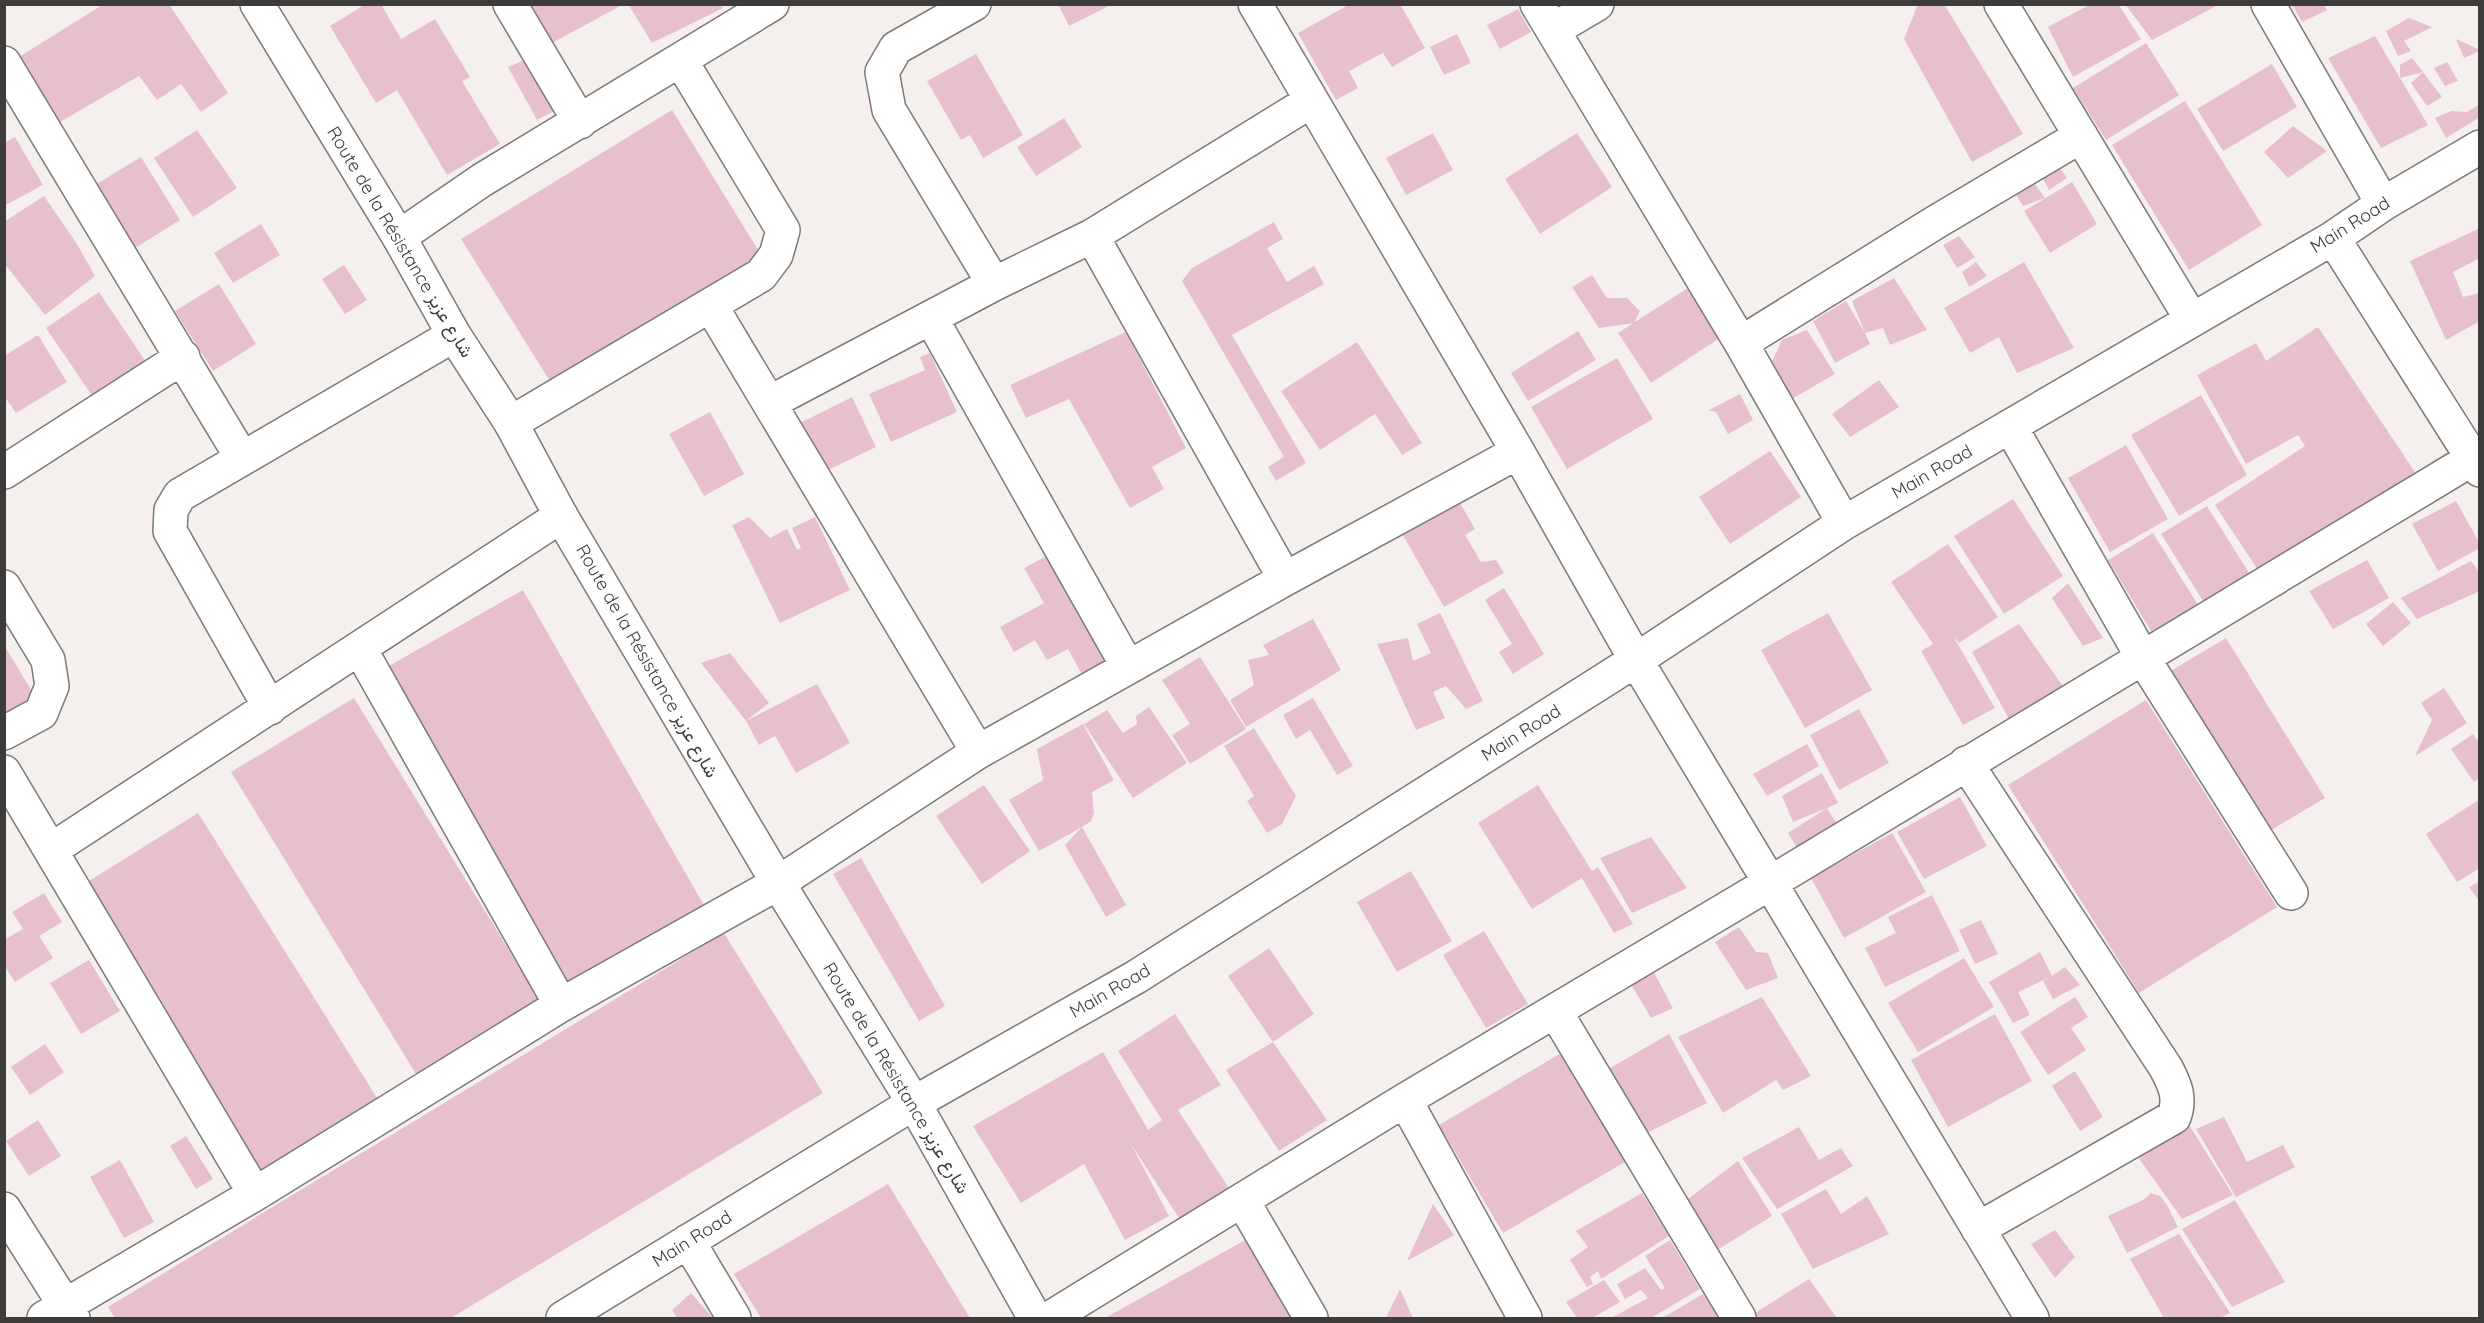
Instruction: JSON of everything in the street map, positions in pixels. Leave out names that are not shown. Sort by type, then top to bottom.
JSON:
[{"type":"street","name":"Route de la Résistance شارع عزيز","points":[[257,4],[399,237],[454,335],[512,423],[561,516],[778,884],[914,1103],[1035,1318]]},
{"type":"street","points":[[510,4],[580,122]]},
{"type":"street","points":[[399,237],[482,180],[681,61],[733,15],[772,4]]},
{"type":"street","points":[[1255,4],[1518,452],[1636,660],[2032,1318]]},
{"type":"street","points":[[1597,4],[1545,17],[1741,343],[1844,523]]},
{"type":"street","points":[[2001,4],[2192,320]]},
{"type":"street","points":[[2268,4],[2383,204]]},
{"type":"street","points":[[956,9],[896,48],[882,72],[889,110],[994,284]]},
{"type":"street","points":[[512,423],[761,275],[776,255],[783,230],[681,61]]},
{"type":"street","points":[[4,63],[242,458]]},
{"type":"street","points":[[769,403],[994,284],[1092,236],[1311,101]]},
{"type":"street","points":[[1741,343],[1936,222],[2081,136]]},
{"type":"street","name":"Main Road","points":[[563,1318],[914,1103],[1136,977],[1636,660],[1844,523],[2333,238],[2383,204],[2480,147]]},
{"type":"street","points":[[1092,236],[1285,579]]},
{"type":"street","points":[[1050,1318],[1405,1100],[1770,883],[1966,763],[2476,464],[2333,238]]},
{"type":"street","points":[[711,306],[978,752]]},
{"type":"street","points":[[931,318],[1128,667]]},
{"type":"street","points":[[270,708],[170,531],[171,510],[180,495],[454,335]]},
{"type":"street","points":[[4,472],[183,357]]},
{"type":"street","points":[[2010,426],[2143,658],[2291,893]]},
{"type":"street","points":[[4,1209],[61,1314],[561,1005],[778,884],[978,752],[1285,579],[1518,452]]},
{"type":"street","points":[[51,850],[561,516]]},
{"type":"street","points":[[4,587],[48,660],[52,686],[41,713],[4,733]]},
{"type":"street","points":[[360,649],[561,1005]]},
{"type":"street","points":[[1966,763],[2166,1068],[2176,1088],[2179,1105],[2174,1117],[1978,1229]]},
{"type":"street","points":[[4,772],[255,1194]]},
{"type":"street","points":[[1555,1011],[1738,1318]]},
{"type":"street","points":[[1405,1100],[1525,1318]]},
{"type":"street","points":[[1242,1200],[1311,1318]]},
{"type":"street","points":[[688,1241],[734,1318]]},
{"type":"building","points":[[104,4],[169,4],[228,93],[201,112],[181,84],[157,100],[139,76],[55,125],[14,60]]},
{"type":"building","points":[[366,4],[381,4],[401,39],[435,19],[470,77],[462,81],[500,144],[447,175],[397,90],[376,103],[330,26]]},
{"type":"building","points":[[531,4],[624,4],[552,43]]},
{"type":"building","points":[[628,4],[721,4],[723,8],[652,43]]},
{"type":"building","points":[[1058,4],[1113,4],[1069,26]]},
{"type":"building","points":[[1350,4],[1400,4],[1425,48],[1392,67],[1383,53],[1349,71],[1358,88],[1336,100],[1298,33]]},
{"type":"building","points":[[1918,4],[1944,4],[2023,134],[1972,162],[1904,39]]},
{"type":"building","points":[[2091,4],[2118,4],[2141,39],[2073,77],[2048,27]]},
{"type":"building","points":[[2125,4],[2220,4],[2152,40]]},
{"type":"building","points":[[2292,4],[2323,4],[2327,10],[2302,22]]},
{"type":"building","points":[[1518,9],[1531,32],[1500,49],[1487,25]]},
{"type":"building","points":[[2409,18],[2432,27],[2404,41],[2411,51],[2398,56],[2386,31]]},
{"type":"building","points":[[1457,34],[1471,63],[1444,75],[1430,47]]},
{"type":"building","points":[[2375,36],[2428,125],[2381,148],[2328,58]]},
{"type":"building","points":[[2456,39],[2480,50],[2480,51],[2464,58]]},
{"type":"building","points":[[2146,43],[2179,95],[2106,140],[2073,88]]},
{"type":"building","points":[[976,54],[1023,135],[983,158],[970,135],[961,140],[927,81]]},
{"type":"building","points":[[531,57],[560,108],[537,120],[508,67]]},
{"type":"building","points":[[2412,58],[2423,72],[2400,78],[2400,65]]},
{"type":"building","points":[[2447,62],[2458,81],[2445,86],[2434,68]]},
{"type":"building","points":[[2272,64],[2297,107],[2223,151],[2197,109]]},
{"type":"building","points":[[2423,72],[2442,97],[2427,106],[2411,83]]},
{"type":"building","points":[[2185,101],[2262,225],[2189,270],[2112,145]]},
{"type":"building","points":[[2480,104],[2480,117],[2446,138],[2435,118],[2451,111],[2467,112]]},
{"type":"building","points":[[672,110],[763,258],[553,386],[461,239]]},
{"type":"building","points":[[1064,118],[1082,147],[1036,176],[1017,147]]},
{"type":"building","points":[[2293,126],[2327,151],[2288,178],[2264,152]]},
{"type":"building","points":[[197,130],[237,188],[193,217],[154,158]]},
{"type":"building","points":[[1433,133],[1453,170],[1406,195],[1386,158]]},
{"type":"building","points":[[1577,133],[1612,187],[1540,234],[1505,179]]},
{"type":"building","points":[[15,137],[43,185],[4,206],[4,143]]},
{"type":"building","points":[[141,157],[180,220],[135,248],[95,185]]},
{"type":"building","points":[[2057,164],[2067,178],[2049,190],[2040,173]]},
{"type":"building","points":[[2031,179],[2045,198],[2023,206],[2012,188]]},
{"type":"building","points":[[2072,182],[2097,224],[2050,253],[2024,211]]},
{"type":"building","points":[[44,196],[77,244],[95,276],[45,315],[4,263],[4,222]]},
{"type":"building","points":[[1274,222],[1283,239],[1267,248],[1287,282],[1314,266],[1324,284],[1232,335],[1306,463],[1276,481],[1268,467],[1284,457],[1182,281],[1192,268]]},
{"type":"building","points":[[261,224],[280,255],[233,283],[214,253]]},
{"type":"building","points":[[2480,228],[2480,258],[2453,272],[2463,297],[2480,293],[2480,321],[2446,340],[2410,261]]},
{"type":"building","points":[[1959,236],[1975,257],[1957,268],[1943,245]]},
{"type":"building","points":[[1976,262],[1987,276],[1969,287],[1962,272]]},
{"type":"building","points":[[2024,262],[2074,348],[2017,373],[1999,337],[1970,353],[1944,308]]},
{"type":"building","points":[[344,265],[367,300],[345,314],[322,279]]},
{"type":"building","points":[[1592,275],[1607,298],[1627,298],[1640,311],[1634,323],[1599,328],[1572,287]]},
{"type":"building","points":[[1894,278],[1927,330],[1890,345],[1883,328],[1865,333],[1852,301]]},
{"type":"building","points":[[219,284],[256,344],[213,371],[175,311]]},
{"type":"building","points":[[1694,284],[1726,334],[1651,383],[1618,333]]},
{"type":"building","points":[[99,292],[148,365],[95,400],[46,328]]},
{"type":"building","points":[[1846,301],[1870,344],[1835,363],[1813,321]]},
{"type":"building","points":[[2318,327],[2415,472],[2260,573],[2215,505],[2305,446],[2298,435],[2246,464],[2197,375],[2256,343],[2266,361]]},
{"type":"building","points":[[1807,330],[1835,374],[1790,400],[1769,368],[1782,340]]},
{"type":"building","points":[[1578,331],[1596,360],[1528,401],[1511,373]]},
{"type":"building","points":[[1126,332],[1186,448],[1152,467],[1164,489],[1130,508],[1069,399],[1026,418],[1010,385]]},
{"type":"building","points":[[38,335],[67,382],[16,413],[4,396],[4,356]]},
{"type":"building","points":[[1357,342],[1422,443],[1402,455],[1375,414],[1320,450],[1281,391]]},
{"type":"building","points":[[930,353],[957,412],[891,442],[869,394],[925,370],[920,357]]},
{"type":"building","points":[[1617,358],[1653,419],[1567,469],[1531,407]]},
{"type":"building","points":[[1879,380],[1899,407],[1850,437],[1832,414]]},
{"type":"building","points":[[1740,394],[1753,420],[1728,434],[1716,412],[1709,410]]},
{"type":"building","points":[[2201,395],[2247,475],[2179,516],[2131,435]]},
{"type":"building","points":[[852,397],[876,447],[822,473],[798,424]]},
{"type":"building","points":[[710,412],[744,474],[704,496],[669,434]]},
{"type":"building","points":[[2126,445],[2168,519],[2110,552],[2068,478]]},
{"type":"building","points":[[1770,451],[1801,497],[1730,544],[1699,497]]},
{"type":"building","points":[[1453,491],[1475,529],[1465,535],[1481,562],[1496,560],[1504,573],[1444,607],[1396,523]]},
{"type":"building","points":[[2013,499],[2063,576],[2004,614],[1954,536]]},
{"type":"building","points":[[2456,501],[2480,544],[2480,548],[2438,571],[2412,524]]},
{"type":"building","points":[[2207,506],[2251,576],[2205,604],[2161,534]]},
{"type":"building","points":[[749,517],[770,538],[787,529],[797,550],[801,548],[792,528],[815,517],[850,590],[780,623],[732,525]]},
{"type":"building","points":[[2153,533],[2200,608],[2154,636],[2108,560]]},
{"type":"building","points":[[1948,544],[1998,617],[1959,643],[1953,636],[1995,708],[1963,725],[1921,651],[1933,644],[1891,582]]},
{"type":"building","points":[[1056,551],[1118,663],[1085,680],[1068,649],[1047,660],[1035,640],[1014,652],[1000,627],[1044,603],[1024,568]]},
{"type":"building","points":[[2367,560],[2389,598],[2333,629],[2309,591]]},
{"type":"building","points":[[2471,561],[2480,573],[2480,591],[2417,619],[2401,598]]},
{"type":"building","points":[[2068,583],[2103,638],[2083,646],[2052,598]]},
{"type":"building","points":[[1504,588],[1544,654],[1513,674],[1499,652],[1512,644],[1485,600]]},
{"type":"building","points":[[523,590],[705,907],[562,987],[380,671]]},
{"type":"building","points":[[2393,602],[2411,623],[2383,646],[2366,624]]},
{"type":"building","points":[[1440,613],[1483,701],[1466,709],[1446,686],[1433,692],[1445,718],[1416,730],[1377,644],[1408,638],[1413,661],[1431,653],[1417,624]]},
{"type":"building","points":[[1828,613],[1872,690],[1805,728],[1761,650]]},
{"type":"building","points":[[1313,619],[1341,670],[1246,727],[1230,700],[1254,685],[1248,660],[1269,655],[1263,645]]},
{"type":"building","points":[[2019,624],[2067,692],[2013,726],[1972,652]]},
{"type":"building","points":[[2226,638],[2325,798],[2268,832],[2169,672]]},
{"type":"building","points":[[4,645],[36,698],[4,717]]},
{"type":"building","points":[[730,653],[769,703],[746,721],[701,663]]},
{"type":"building","points":[[1200,657],[1246,729],[1190,764],[1172,735],[1190,724],[1162,680]]},
{"type":"building","points":[[817,684],[850,743],[796,773],[775,736],[759,745],[746,721]]},
{"type":"building","points":[[2444,688],[2467,723],[2415,756],[2432,720],[2421,703]]},
{"type":"building","points":[[354,698],[539,999],[416,1074],[231,772]]},
{"type":"building","points":[[1313,698],[1353,766],[1337,775],[1310,730],[1296,739],[1283,715]]},
{"type":"building","points":[[2146,700],[2277,907],[2139,993],[2008,785]]},
{"type":"building","points":[[1149,707],[1187,763],[1133,798],[1084,724],[1107,710],[1123,733],[1137,724],[1136,716]]},
{"type":"building","points":[[1859,709],[1889,763],[1839,790],[1810,735]]},
{"type":"building","points":[[1083,724],[1114,780],[1092,792],[1094,813],[1091,821],[1039,851],[1009,800],[1043,780],[1037,749]]},
{"type":"building","points":[[1254,728],[1296,796],[1282,824],[1267,833],[1247,801],[1254,796],[1224,746]]},
{"type":"building","points":[[2473,734],[2480,744],[2480,778],[2474,782],[2451,749]]},
{"type":"building","points":[[1807,744],[1819,766],[1767,796],[1753,774]]},
{"type":"building","points":[[1822,773],[1838,803],[1793,822],[1782,796]]},
{"type":"building","points":[[984,785],[1030,851],[982,884],[936,816]]},
{"type":"building","points":[[1538,785],[1592,871],[1598,867],[1633,924],[1614,933],[1582,878],[1532,909],[1478,823]]},
{"type":"building","points":[[1960,797],[1987,846],[1924,879],[1897,832]]},
{"type":"building","points":[[2480,799],[2480,868],[2457,882],[2426,834]]},
{"type":"building","points":[[1827,808],[1838,826],[1800,852],[1788,833]]},
{"type":"building","points":[[198,813],[379,1101],[261,1174],[81,886]]},
{"type":"building","points":[[1082,827],[1126,905],[1106,917],[1065,845]]},
{"type":"building","points":[[1892,833],[1926,892],[1844,938],[1811,878]]},
{"type":"building","points":[[1651,837],[1687,888],[1632,913],[1600,858]]},
{"type":"building","points":[[861,858],[945,1006],[919,1021],[833,874]]},
{"type":"building","points":[[1411,871],[1452,941],[1397,972],[1357,902]]},
{"type":"building","points":[[2480,881],[2480,902],[2469,887]]},
{"type":"building","points":[[44,893],[62,922],[39,936],[53,958],[15,982],[4,965],[4,940],[23,929],[12,912]]},
{"type":"building","points":[[1932,895],[1960,951],[1885,987],[1865,948],[1896,933],[1888,917]]},
{"type":"building","points":[[1981,920],[1998,954],[1975,964],[1959,930]]},
{"type":"building","points":[[1739,927],[1756,952],[1768,953],[1778,978],[1746,990],[1715,942]]},
{"type":"building","points":[[1484,931],[1528,1004],[1486,1028],[1443,955]]},
{"type":"building","points":[[724,933],[823,1093],[451,1318],[115,1318],[108,1307]]},
{"type":"building","points":[[1269,948],[1314,1014],[1273,1042],[1228,976]]},
{"type":"building","points":[[2040,952],[2052,976],[2065,967],[2080,985],[2053,999],[2043,981],[2050,977],[2018,992],[2030,1015],[2013,1023],[1989,982]]},
{"type":"building","points":[[1964,958],[1994,1007],[1918,1052],[1888,1003]]},
{"type":"building","points":[[89,960],[120,1011],[81,1034],[50,983]]},
{"type":"building","points":[[1649,963],[1673,1008],[1651,1018],[1626,976]]},
{"type":"building","points":[[1762,997],[1811,1076],[1783,1090],[1776,1080],[1723,1113],[1678,1037]]},
{"type":"building","points":[[2075,997],[2088,1017],[2071,1028],[2086,1050],[2048,1075],[2020,1032]]},
{"type":"building","points":[[1175,1014],[1221,1085],[1178,1110],[1230,1190],[1181,1221],[1131,1144],[1169,1216],[1125,1240],[1084,1164],[1021,1203],[973,1126],[1103,1052],[1148,1130],[1162,1120],[1118,1051]]},
{"type":"building","points":[[1995,1014],[2032,1081],[1948,1127],[1911,1060]]},
{"type":"building","points":[[1669,1034],[1707,1103],[1645,1134],[1605,1071]]},
{"type":"building","points":[[1273,1042],[1327,1120],[1279,1151],[1226,1070]]},
{"type":"building","points":[[45,1044],[64,1072],[30,1095],[11,1067]]},
{"type":"building","points":[[1563,1052],[1627,1161],[1503,1233],[1439,1125]]},
{"type":"building","points":[[2075,1071],[2103,1117],[2080,1131],[2052,1086]]},
{"type":"building","points":[[2224,1117],[2247,1162],[2283,1145],[2295,1167],[2236,1197],[2196,1129]]},
{"type":"building","points":[[38,1120],[61,1156],[29,1176],[6,1141]]},
{"type":"building","points":[[2186,1120],[2233,1195],[2182,1219],[2135,1153]]},
{"type":"building","points":[[1799,1127],[1819,1160],[1841,1148],[1853,1166],[1777,1209],[1742,1158]]},
{"type":"building","points":[[186,1136],[213,1179],[196,1189],[170,1146]]},
{"type":"building","points":[[120,1160],[154,1222],[124,1238],[90,1177]]},
{"type":"building","points":[[1738,1161],[1772,1216],[1714,1252],[1684,1202]]},
{"type":"building","points":[[888,1184],[970,1318],[761,1318],[734,1274]]},
{"type":"building","points":[[1826,1189],[1841,1214],[1867,1196],[1889,1234],[1813,1269],[1781,1214]]},
{"type":"building","points":[[1642,1193],[1669,1236],[1601,1279],[1598,1271],[1590,1277],[1593,1284],[1587,1287],[1570,1260],[1588,1247],[1576,1231]]},
{"type":"building","points":[[2151,1193],[2160,1196],[2178,1227],[2127,1253],[2108,1216],[2143,1200]]},
{"type":"building","points":[[2235,1200],[2285,1282],[2232,1307],[2182,1229]]},
{"type":"building","points":[[1433,1204],[1454,1235],[1407,1261]]},
{"type":"building","points":[[2055,1230],[2075,1257],[2055,1278],[2031,1244]]},
{"type":"building","points":[[2179,1234],[2230,1313],[2220,1318],[2164,1318],[2130,1259]]},
{"type":"building","points":[[1247,1239],[1292,1318],[1105,1318]]},
{"type":"building","points":[[1670,1240],[1700,1289],[1651,1318],[1611,1318],[1648,1298],[1641,1290],[1625,1299],[1617,1284],[1645,1268],[1661,1290],[1665,1288],[1645,1256]]},
{"type":"building","points":[[1809,1279],[1837,1318],[1754,1318],[1752,1315]]},
{"type":"building","points":[[1604,1280],[1620,1302],[1592,1318],[1577,1318],[1566,1302]]},
{"type":"building","points":[[1400,1289],[1413,1318],[1386,1318]]},
{"type":"building","points":[[691,1293],[713,1318],[677,1318],[672,1310]]},
{"type":"building","points":[[1703,1294],[1720,1318],[1662,1318]]}]
